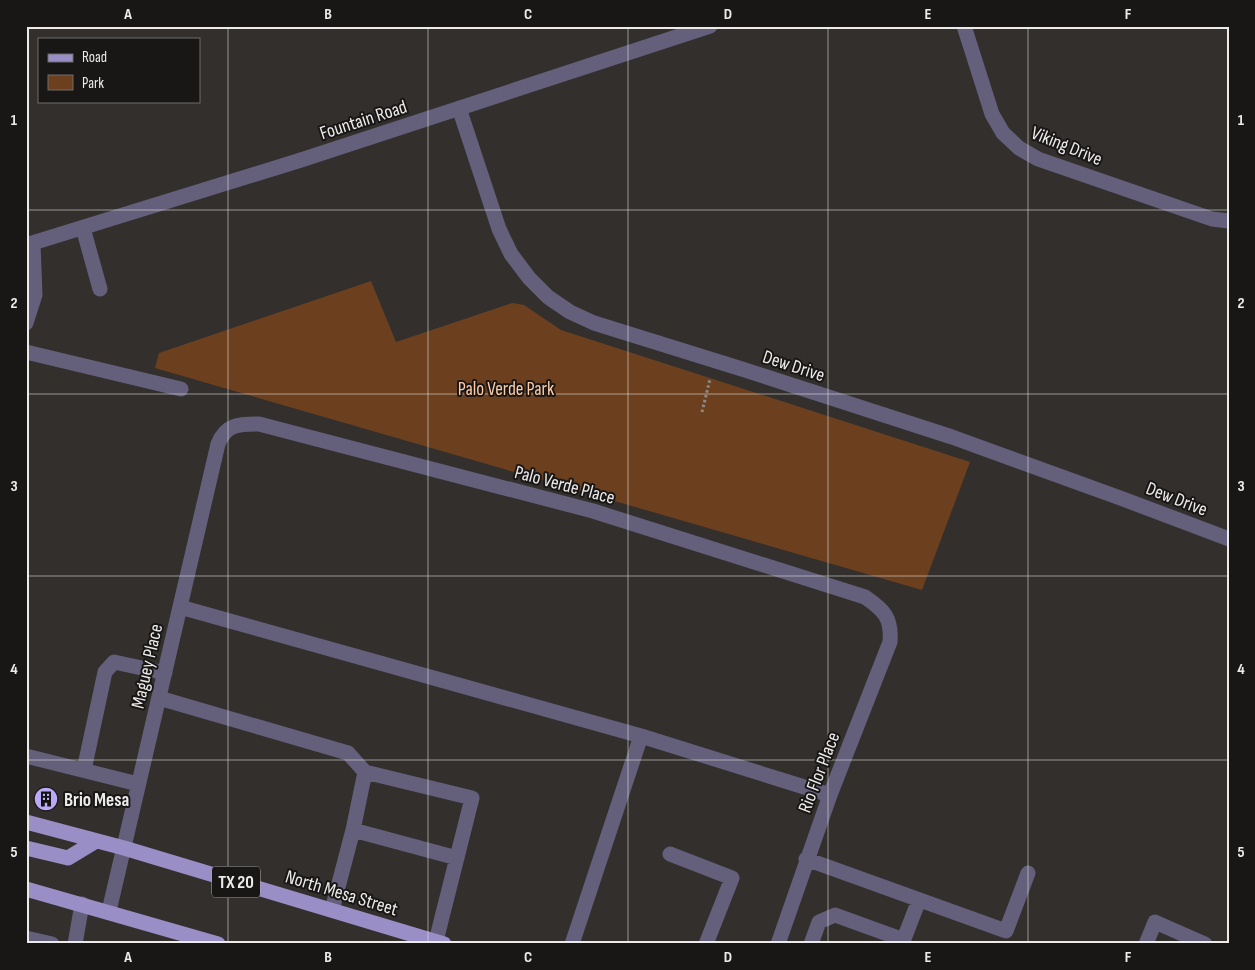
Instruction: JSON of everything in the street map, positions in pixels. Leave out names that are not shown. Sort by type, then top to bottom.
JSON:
[{"type":"main road","name":"North Mesa Street","points":[[26,822],[124,848],[440,942]]},
{"type":"main road","points":[[26,848],[68,858],[96,841]]},
{"type":"main road","points":[[26,889],[213,943]]},
{"type":"street","name":"Fountain Road","points":[[30,244],[460,108],[710,26]]},
{"type":"street","name":"Viking Drive","points":[[964,26],[992,114],[1003,133],[1019,148],[1038,159],[1212,219],[1229,221]]},
{"type":"street","name":"Dew Drive","points":[[460,108],[499,229],[511,254],[529,278],[548,297],[570,312],[594,323],[952,437],[1229,540]]},
{"type":"street","points":[[83,228],[100,289]]},
{"type":"street","points":[[26,323],[35,295],[30,244]]},
{"type":"street","points":[[26,352],[181,389]]},
{"type":"street","name":"Palo Verde Place","points":[[226,431],[241,424],[259,424],[593,511],[865,597],[886,615]]},
{"type":"street","name":"Maguey Place","points":[[109,912],[218,444],[226,431]]},
{"type":"street","points":[[180,607],[641,736],[830,795]]},
{"type":"street","name":"Rio Flor Place","points":[[778,944],[806,859],[890,642],[891,630],[886,615]]},
{"type":"street","points":[[84,770],[105,672],[114,662],[165,674]]},
{"type":"street","points":[[159,698],[348,753],[365,772],[472,798],[457,858],[440,942]]},
{"type":"street","points":[[572,944],[641,736]]},
{"type":"street","points":[[26,756],[138,784]]},
{"type":"street","points":[[332,910],[353,830],[365,772]]},
{"type":"street","points":[[353,830],[457,858]]},
{"type":"street","points":[[670,854],[732,878],[709,943]]},
{"type":"street","points":[[806,859],[1006,931],[1028,873]]},
{"type":"street","points":[[811,944],[819,922],[835,915],[903,942],[919,900]]},
{"type":"street","points":[[75,944],[82,904]]},
{"type":"street","points":[[1146,944],[1155,922],[1205,944]]},
{"type":"street","points":[[26,938],[52,944]]},
{"type":"path","points":[[702,412],[714,361]]},
{"type":"green space","name":"Palo Verde Park","points":[[371,281],[396,342],[512,303],[524,305],[561,330],[970,462],[922,590],[155,368],[159,353]]},
{"type":"place","name":"Brio Mesa","points":[[46,799]]}]
